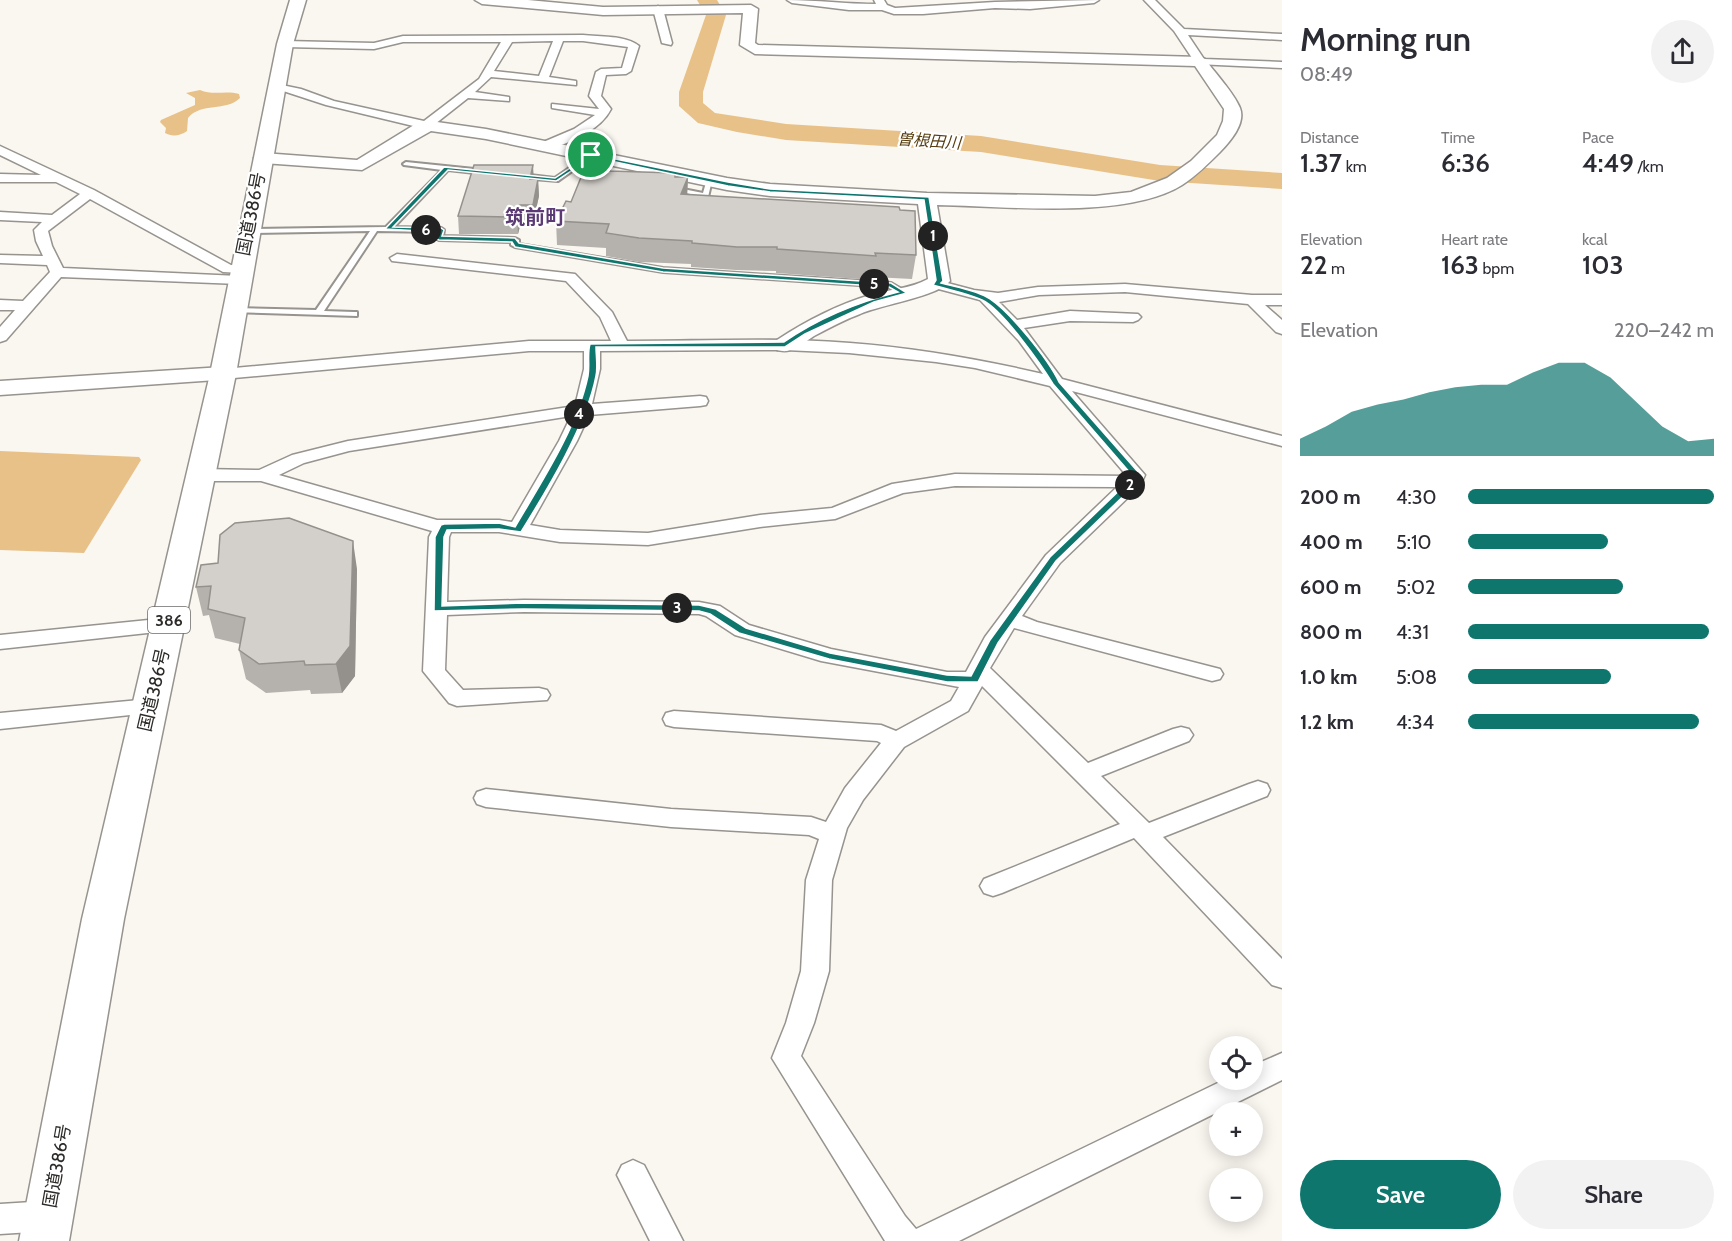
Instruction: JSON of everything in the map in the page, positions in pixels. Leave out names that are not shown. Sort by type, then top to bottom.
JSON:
[{"type":"highway","name":"国道386号","points":[[46,1228],[103,919],[223,374],[248,231],[285,44],[298,0]]},
{"type":"street","points":[[482,0],[603,11],[746,6],[747,45],[755,49],[1282,65]]},
{"type":"street","points":[[792,0],[849,7],[881,4],[894,11],[994,5],[1030,6],[1094,0]]},
{"type":"street","points":[[277,87],[290,88],[372,114],[545,146],[587,163],[706,193],[770,190],[927,198],[1095,202],[1134,197],[1174,182],[1197,165],[1225,137],[1231,121],[1232,109],[1183,32],[1149,0]]},
{"type":"street","points":[[658,9],[667,43]]},
{"type":"street","points":[[1183,32],[1282,37]]},
{"type":"street","points":[[285,44],[374,46],[403,39],[559,38],[594,39],[634,46],[626,71],[601,72],[595,96],[602,102],[605,109],[603,113],[594,123],[545,146]]},
{"type":"street","points":[[543,79],[559,38]]},
{"type":"street","points":[[263,158],[362,165],[428,126],[467,95],[489,74],[508,39]]},
{"type":"street","points":[[489,74],[572,82]]},
{"type":"street","points":[[467,95],[505,99]]},
{"type":"street","points":[[556,106],[603,113]]},
{"type":"street","points":[[0,150],[89,193],[228,269],[238,286]]},
{"type":"street","points":[[0,178],[62,180]]},
{"type":"street","points":[[55,267],[41,241],[41,230],[89,193]]},
{"type":"street","points":[[927,198],[925,227],[939,281],[936,284]]},
{"type":"street","points":[[0,216],[56,219]]},
{"type":"street","points":[[397,258],[570,277],[607,315],[620,344]]},
{"type":"street","points":[[0,259],[238,286]]},
{"type":"street","points":[[0,337],[55,267]]},
{"type":"street","points":[[785,345],[803,332],[872,301],[936,284],[986,298],[1026,295],[1038,291],[1125,288],[1252,300],[1282,300]]},
{"type":"street","points":[[906,1241],[894,1227],[786,1058],[800,1023],[814,971],[819,880],[833,834],[854,794],[896,741],[960,706],[993,642],[1053,559],[1133,482],[1136,475],[1056,382],[1048,368],[1012,325],[986,298]]},
{"type":"street","points":[[1252,300],[1282,329]]},
{"type":"street","points":[[0,305],[26,306]]},
{"type":"street","points":[[1012,325],[1070,316],[1132,316]]},
{"type":"street","points":[[518,530],[556,466],[581,410],[592,375],[592,345]]},
{"type":"street","points":[[0,388],[223,374],[529,346],[785,345],[849,348],[936,357],[1056,382],[1282,441]]},
{"type":"street","points":[[262,476],[298,459],[348,446],[581,410],[700,401]]},
{"type":"street","points":[[201,475],[262,476],[444,527],[499,526],[560,536],[648,539],[760,521],[835,513],[899,488],[955,480],[1133,482]]},
{"type":"street","points":[[444,527],[439,537],[434,671],[457,698],[540,695]]},
{"type":"street","points":[[437,609],[524,606],[699,608],[713,611],[742,630],[829,656],[947,679],[977,675]]},
{"type":"street","points":[[1010,619],[1030,627],[1212,674]]},
{"type":"street","points":[[0,642],[168,625]]},
{"type":"street","points":[[977,675],[1084,774],[1282,977]]},
{"type":"street","points":[[0,721],[150,707]]},
{"type":"street","points":[[674,719],[881,733],[896,741]]},
{"type":"street","points":[[1084,774],[1181,735]]},
{"type":"street","points":[[993,886],[1258,790]]},
{"type":"street","points":[[486,798],[671,818],[811,826],[833,834]]},
{"type":"street","points":[[925,1241],[1282,1066]]},
{"type":"street","points":[[633,1175],[667,1241]]},
{"type":"street","points":[[0,1219],[46,1228]]},
{"type":"lane","points":[[573,168],[587,163]]},
{"type":"lane","points":[[512,175],[556,180],[573,168],[587,163]]},
{"type":"lane","points":[[406,164],[490,172]]},
{"type":"lane","points":[[388,229],[447,168]]},
{"type":"lane","points":[[662,186],[706,193],[716,202]]},
{"type":"lane","points":[[706,193],[702,212],[714,213]]},
{"type":"lane","points":[[319,312],[375,229]]},
{"type":"lane","points":[[248,231],[441,230],[439,238],[515,240],[515,245],[663,270],[891,285],[904,293]]},
{"type":"lane","points":[[238,286],[319,312],[354,314]]},
{"type":"shaded area","points":[[200,90],[210,93],[239,94],[240,98],[228,105],[206,108],[193,113],[188,118],[187,131],[182,134],[165,133],[166,128],[160,122],[161,120],[195,105],[195,98],[186,93]]},
{"type":"shaded area","points":[[0,451],[139,457],[141,460],[84,553],[0,550]]},
{"type":"building","points":[[474,165],[533,165],[530,179],[538,179],[533,205],[520,205],[517,217],[458,216]]},
{"type":"building","points":[[586,165],[611,167],[610,171],[675,173],[675,177],[688,177],[681,194],[899,207],[900,210],[915,211],[916,255],[875,253],[876,256],[639,238],[606,233],[609,224],[556,221],[566,201],[571,202]]},
{"type":"building","points":[[289,518],[353,541],[350,646],[336,664],[305,665],[304,661],[259,664],[239,650],[245,618],[208,609],[211,586],[196,587],[201,565],[218,563],[220,535],[235,523]]},
{"type":"waterway","name":"曽根田川","points":[[707,0],[716,15],[691,92],[691,106],[707,118],[786,132],[981,144],[1160,173],[1282,181]]},
{"type":"district","name":"筑前町","points":[[535,217]]},
{"type":"route","points":[[591,155],[728,184],[770,190],[823,195],[927,198],[939,281],[936,284],[986,298],[999,310],[1048,368],[1056,382],[1136,475],[1133,482],[1053,559],[993,642],[974,680],[947,679],[829,656],[742,630],[713,611],[699,608],[524,606],[437,609],[439,537],[444,527],[499,526],[518,530],[556,466],[581,410],[592,375],[594,357],[592,345],[785,345],[803,332],[872,301],[904,293],[891,285],[663,270],[515,245],[515,240],[439,238],[441,230],[388,229],[447,168],[556,180],[591,155]]}]
